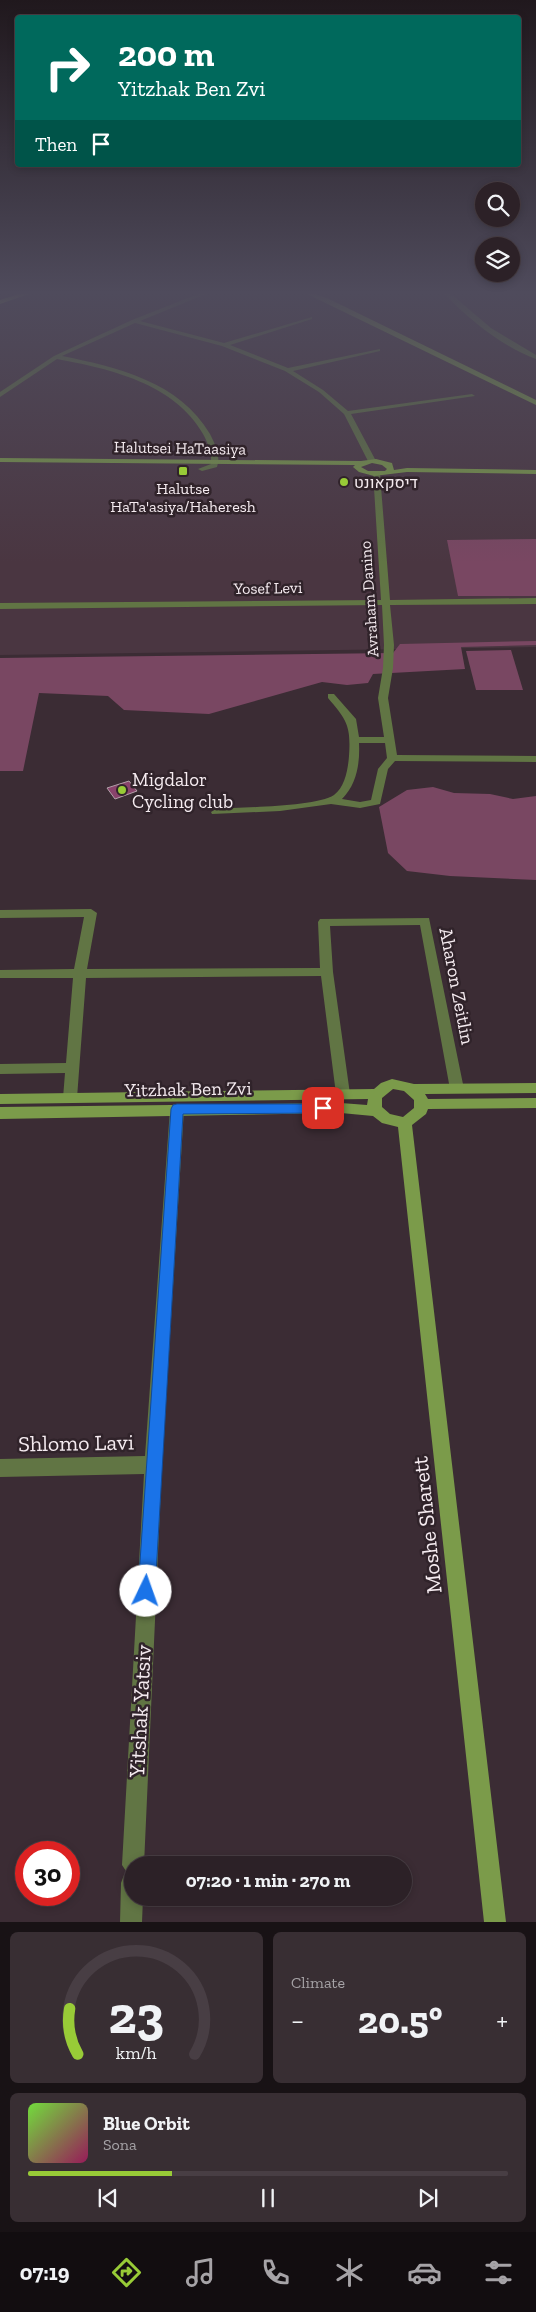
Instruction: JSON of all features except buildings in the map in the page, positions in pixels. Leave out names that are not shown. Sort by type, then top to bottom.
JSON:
[{"type":"street","points":[[0,395],[17,384]]},
{"type":"street","points":[[148,384],[175,399],[194,413],[205,428],[215,463],[202,469]]},
{"type":"street","points":[[309,384],[347,413],[372,461]]},
{"type":"street","points":[[497,384],[536,403]]},
{"type":"street","points":[[347,413],[472,396]]},
{"type":"street","name":"Halutsei HaTaasiya","points":[[0,460],[360,467],[376,474],[389,471],[536,472]]},
{"type":"street","name":"Halutsei HaTaasiya","points":[[0,466],[202,469],[360,467],[372,461],[386,463],[536,465]]},
{"type":"street","points":[[386,463],[391,467],[389,471]]},
{"type":"street","name":"Avraham Danino","points":[[376,474],[384,602],[389,645],[388,668],[383,698],[392,758]]},
{"type":"street","name":"Yosef Levi","points":[[0,606],[536,601]]},
{"type":"street","points":[[331,696],[351,719],[355,763],[343,793],[333,801]]},
{"type":"street","points":[[354,740],[388,740]]},
{"type":"street","points":[[216,812],[314,805],[333,801],[360,805],[376,802],[383,769],[392,758],[536,758]]},
{"type":"street","points":[[0,914],[91,912],[80,974],[70,1098]]},
{"type":"street","name":"Aharon Zeitlin","points":[[343,1094],[327,972],[324,922],[425,921],[457,1089]]},
{"type":"street","points":[[0,974],[327,972]]},
{"type":"street","points":[[0,1070],[72,1068]]},
{"type":"street","points":[[413,1089],[421,1099],[422,1104],[417,1115],[405,1121],[405,1123],[385,1118],[376,1111],[374,1099],[376,1094],[380,1089],[392,1084],[400,1084],[413,1089],[536,1088]]},
{"type":"street","name":"Yitzhak Ben Zvi","points":[[0,1099],[376,1094]]},
{"type":"street","points":[[422,1104],[536,1103]]},
{"type":"street","name":"Yitzhak Ben Zvi","points":[[0,1112],[341,1108],[376,1111]]},
{"type":"street","name":"Yitshak Yatsiv","points":[[133,1856],[153,1465],[177,1109]]},
{"type":"street","name":"Moshe Sharett","points":[[405,1123],[495,1922]]},
{"type":"street","name":"Shlomo Lavi","points":[[0,1468],[153,1465]]},
{"type":"street","points":[[131,1906],[131,1922]]},
{"type":"shaded area","points":[[0,384],[536,384],[536,647],[0,655]]},
{"type":"shaded area","points":[[536,539],[536,596],[458,596],[447,540]]},
{"type":"shaded area","points":[[536,641],[536,645],[461,647],[465,669],[373,674],[368,683],[347,685],[322,682],[209,714],[124,710],[108,696],[39,693],[23,771],[0,771],[0,658],[393,653],[400,644]]},
{"type":"shaded area","points":[[511,650],[523,690],[476,690],[466,651]]},
{"type":"shaded area","points":[[433,787],[454,793],[490,794],[513,799],[536,796],[536,880],[450,876],[407,871],[388,853],[379,807],[407,790]]},
{"type":"place","name":"Halutse HaTa'asiya/Haheresh","points":[[183,471]]},
{"type":"place","name":"דיסקאונט","points":[[344,482]]},
{"type":"place","name":"Migdalor Cycling club","points":[[122,790]]},
{"type":"route","points":[[146,1591],[177,1109],[323,1108]]}]
